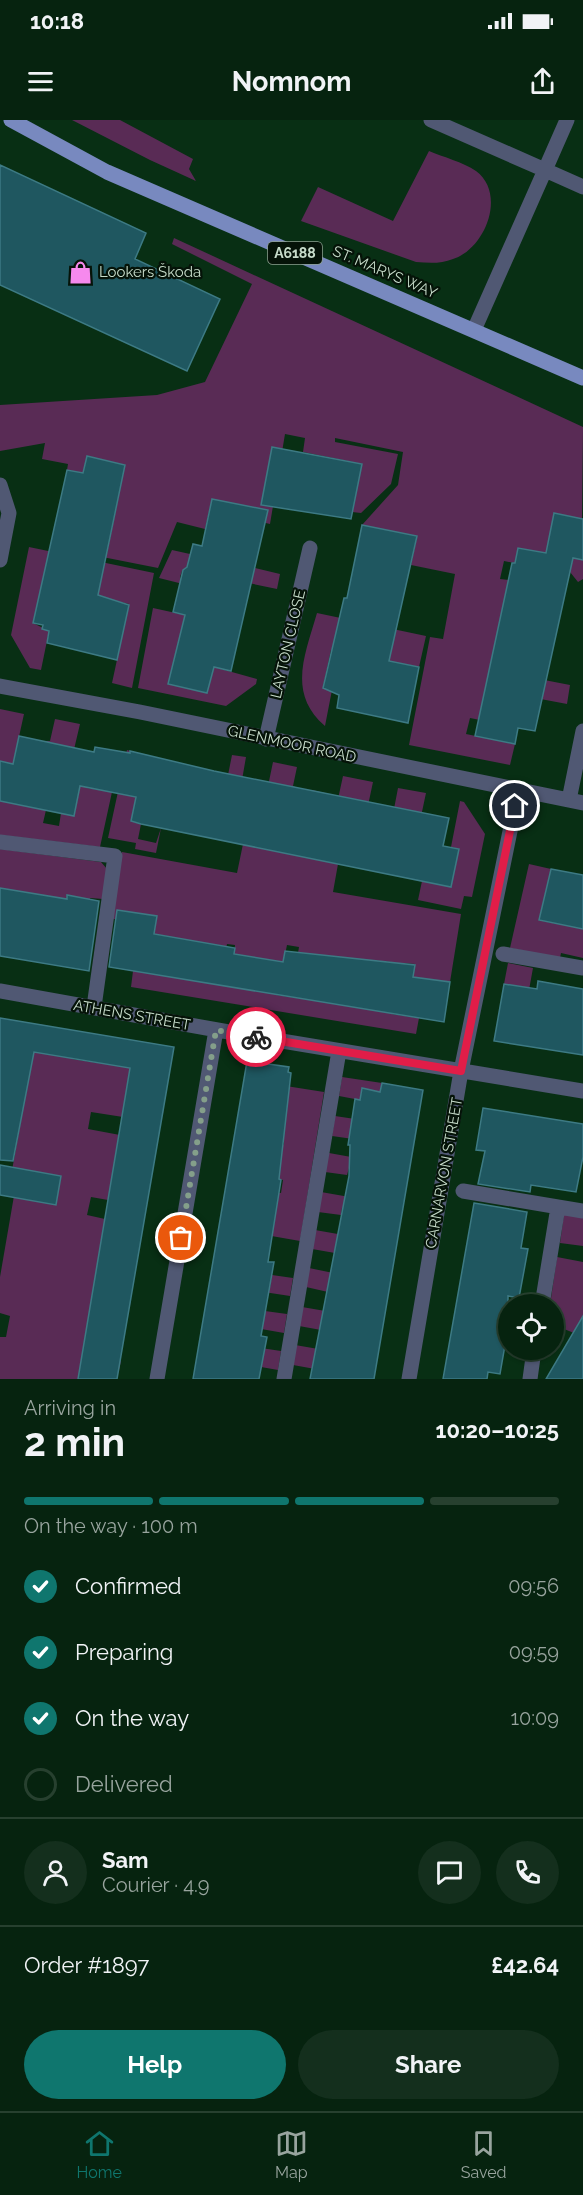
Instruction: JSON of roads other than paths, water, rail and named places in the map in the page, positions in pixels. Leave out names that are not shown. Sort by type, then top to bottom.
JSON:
[{"type":"main road","name":"ST. MARYS WAY","points":[[11,120],[106,172],[583,378]]},
{"type":"street","points":[[431,120],[583,188]]},
{"type":"street","points":[[474,330],[567,120]]},
{"type":"street","points":[[0,485],[9,513],[0,560]]},
{"type":"street","name":"LAYTON CLOSE","points":[[266,739],[310,548]]},
{"type":"street","name":"GLENMOOR ROAD","points":[[0,686],[77,699],[518,792],[576,802]]},
{"type":"street","points":[[576,802],[583,731]]},
{"type":"street","name":"CARNARVON STREET","points":[[409,1379],[461,1071],[518,792]]},
{"type":"street","points":[[0,842],[115,856],[94,1008]]},
{"type":"street","points":[[503,954],[583,968]]},
{"type":"street","name":"ATHENS STREET","points":[[0,991],[216,1030],[583,1091]]},
{"type":"street","points":[[157,1379],[216,1030]]},
{"type":"street","points":[[284,1379],[339,1051]]},
{"type":"street","points":[[463,1191],[583,1211]]},
{"type":"street","points":[[544,1294],[558,1207]]},
{"type":"street","points":[[530,1379],[533,1360]]},
{"type":"place","name":"Lookers Škoda","points":[[81,272]]}]
